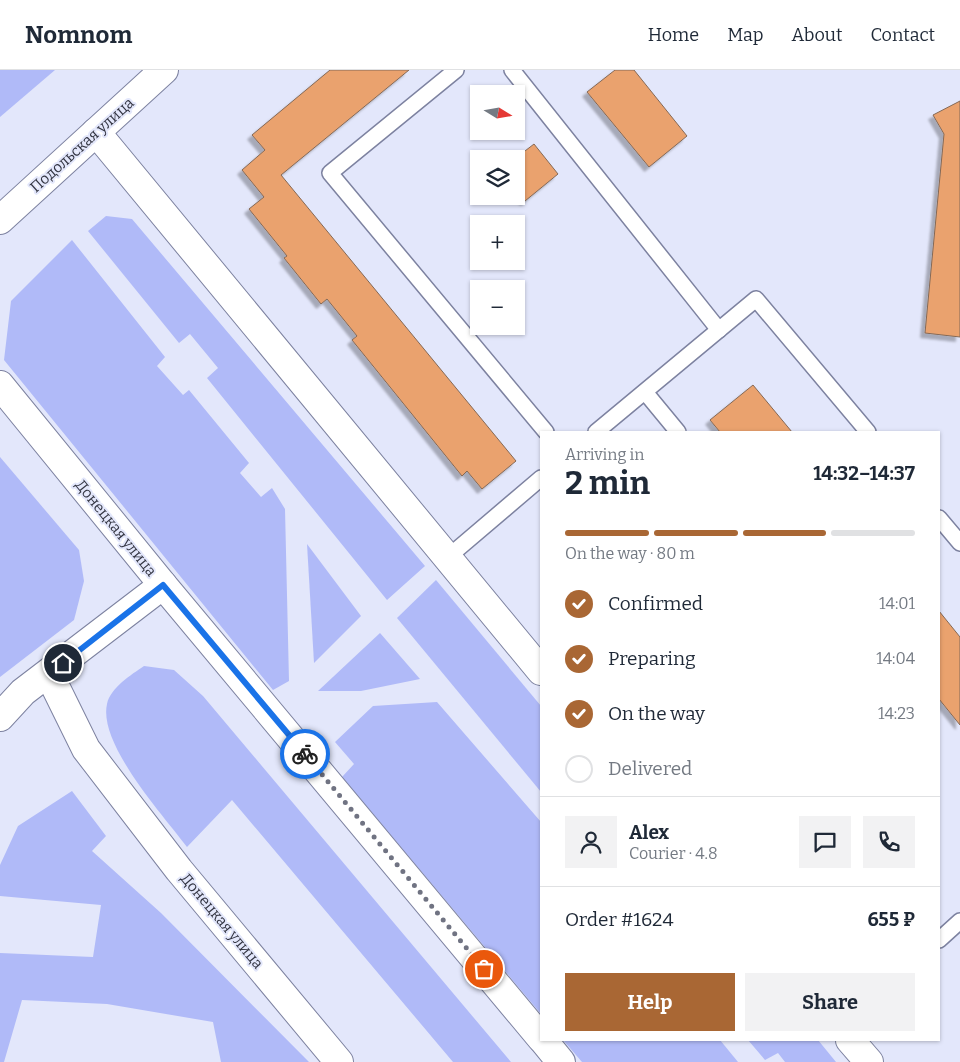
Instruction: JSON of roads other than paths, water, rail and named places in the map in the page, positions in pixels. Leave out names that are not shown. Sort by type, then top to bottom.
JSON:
[{"type":"street","name":"Подольская улица","points":[[0,220],[164,70]]},
{"type":"street","points":[[96,132],[540,670]]},
{"type":"street","name":"Донецкая улица","points":[[0,385],[163,585],[540,1037]]},
{"type":"street","points":[[0,717],[23,692],[163,585]]},
{"type":"street","name":"Донецкая улица","points":[[49,674],[86,750],[179,870],[338,1062]]},
{"type":"street","name":"Донецкая улица","points":[[544,1041],[561,1062]]},
{"type":"street","points":[[851,1041],[869,1062]]},
{"type":"lane","points":[[456,70],[330,173],[545,431]]},
{"type":"lane","points":[[512,70],[719,330]]},
{"type":"lane","points":[[597,431],[756,299],[867,431]]},
{"type":"lane","points":[[645,392],[677,431]]},
{"type":"lane","points":[[447,558],[540,479]]},
{"type":"lane","points":[[940,519],[960,543]]},
{"type":"lane","points":[[940,939],[960,921]]}]
